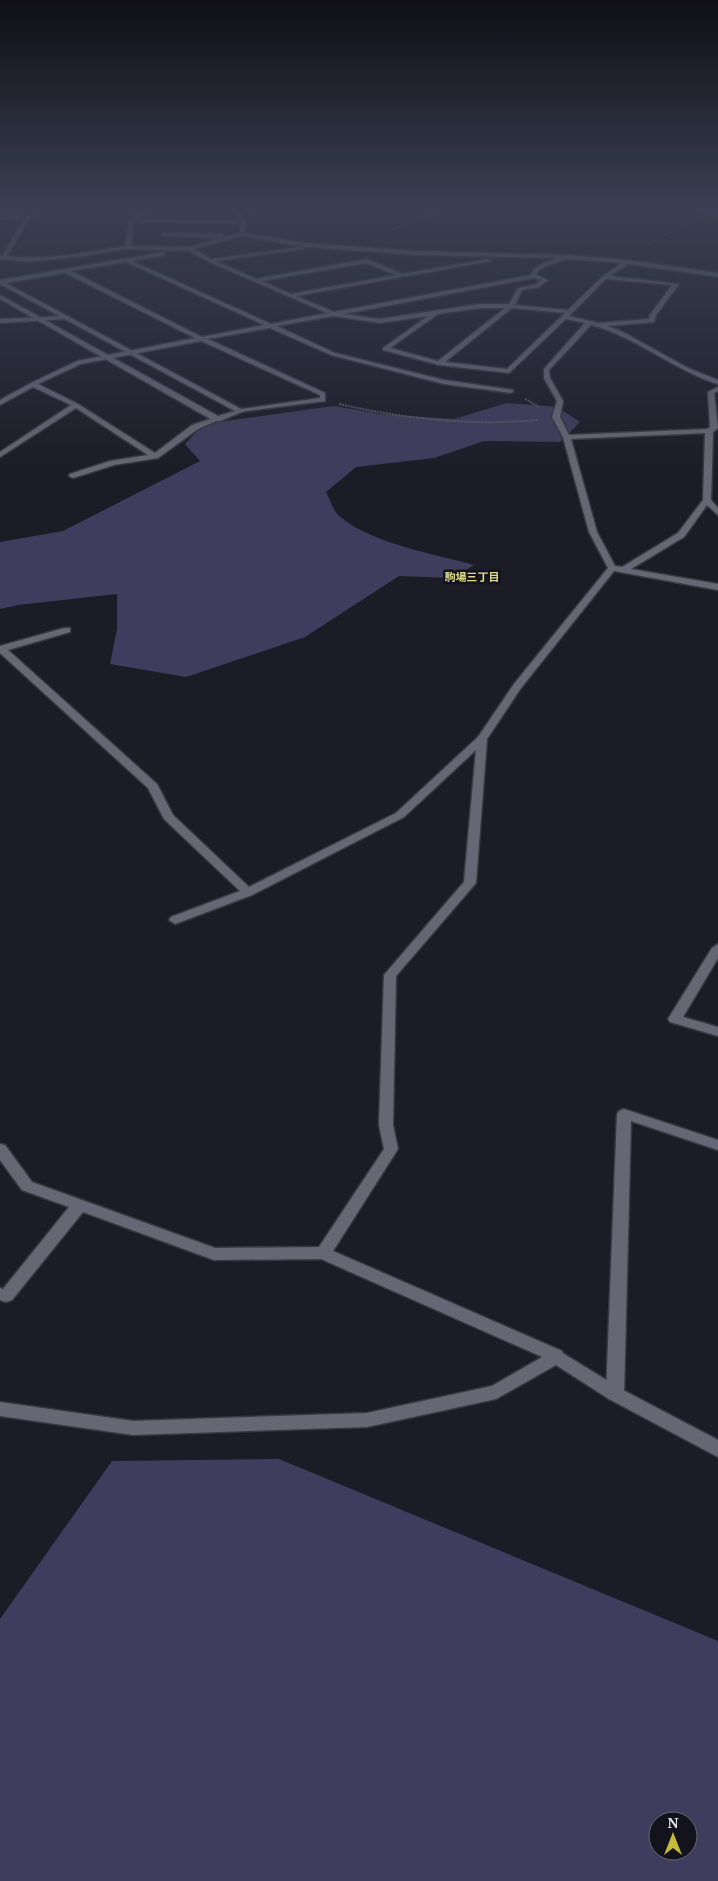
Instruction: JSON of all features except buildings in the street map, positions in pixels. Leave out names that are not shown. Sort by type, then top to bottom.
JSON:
[{"type":"street","points":[[24,295],[241,411]]},
{"type":"street","points":[[73,476],[113,463],[155,456],[195,427],[241,411],[323,400],[324,394],[202,339],[114,295]]},
{"type":"street","points":[[202,295],[333,354],[444,382],[511,391]]},
{"type":"street","points":[[292,295],[333,314],[380,320],[480,306],[511,306],[568,315],[619,332],[686,369],[718,382]]},
{"type":"street","points":[[0,403],[33,384],[79,362],[435,295]]},
{"type":"street","points":[[439,363],[511,306],[517,295]]},
{"type":"street","points":[[439,311],[385,349],[439,363],[510,371],[588,295]]},
{"type":"street","points":[[599,325],[652,321],[653,315],[668,295]]},
{"type":"street","points":[[1,299],[217,419]]},
{"type":"street","points":[[0,321],[67,317]]},
{"type":"street","points":[[589,323],[546,370],[547,378],[560,401],[556,417],[567,437],[593,532],[612,568]]},
{"type":"street","points":[[33,384],[76,406],[155,456]]},
{"type":"street","points":[[567,437],[709,431],[714,428],[711,392],[718,389]]},
{"type":"street","points":[[0,455],[76,406]]},
{"type":"street","points":[[625,569],[680,535],[707,500],[709,431]]},
{"type":"street","points":[[707,500],[718,513]]},
{"type":"street","points":[[612,568],[718,587]]},
{"type":"street","points":[[175,920],[248,892],[400,815],[482,739],[517,686],[612,568]]},
{"type":"street","points":[[67,630],[1,649],[153,786],[168,817],[248,892]]},
{"type":"street","points":[[323,1253],[391,1149],[386,1125],[390,975],[470,883],[482,739]]},
{"type":"street","points":[[718,948],[675,1019],[718,1032]]},
{"type":"street","points":[[616,1394],[624,1114],[718,1145]]},
{"type":"street","points":[[0,1149],[27,1186],[214,1254],[323,1253],[556,1356],[616,1394],[718,1450]]},
{"type":"street","points":[[0,1294],[6,1296],[80,1205]]},
{"type":"street","points":[[0,1409],[134,1428],[367,1420],[496,1392],[556,1356]]},
{"type":"path","points":[[511,391],[556,417]]},
{"type":"path","points":[[323,400],[382,414],[431,421],[492,422],[556,417]]},
{"type":"shaded area","points":[[507,403],[557,407],[580,422],[560,442],[484,441],[434,458],[356,467],[326,492],[339,516],[368,534],[385,541],[474,565],[453,578],[399,576],[305,637],[186,677],[110,664],[117,629],[117,594],[18,605],[0,609],[0,542],[63,531],[200,461],[185,444],[204,424],[334,406],[381,414],[454,419]]},
{"type":"shaded area","points":[[279,1459],[718,1641],[718,1881],[0,1881],[0,1619],[112,1461]]},
{"type":"district","name":"駒場三丁目","points":[[472,576]]}]
